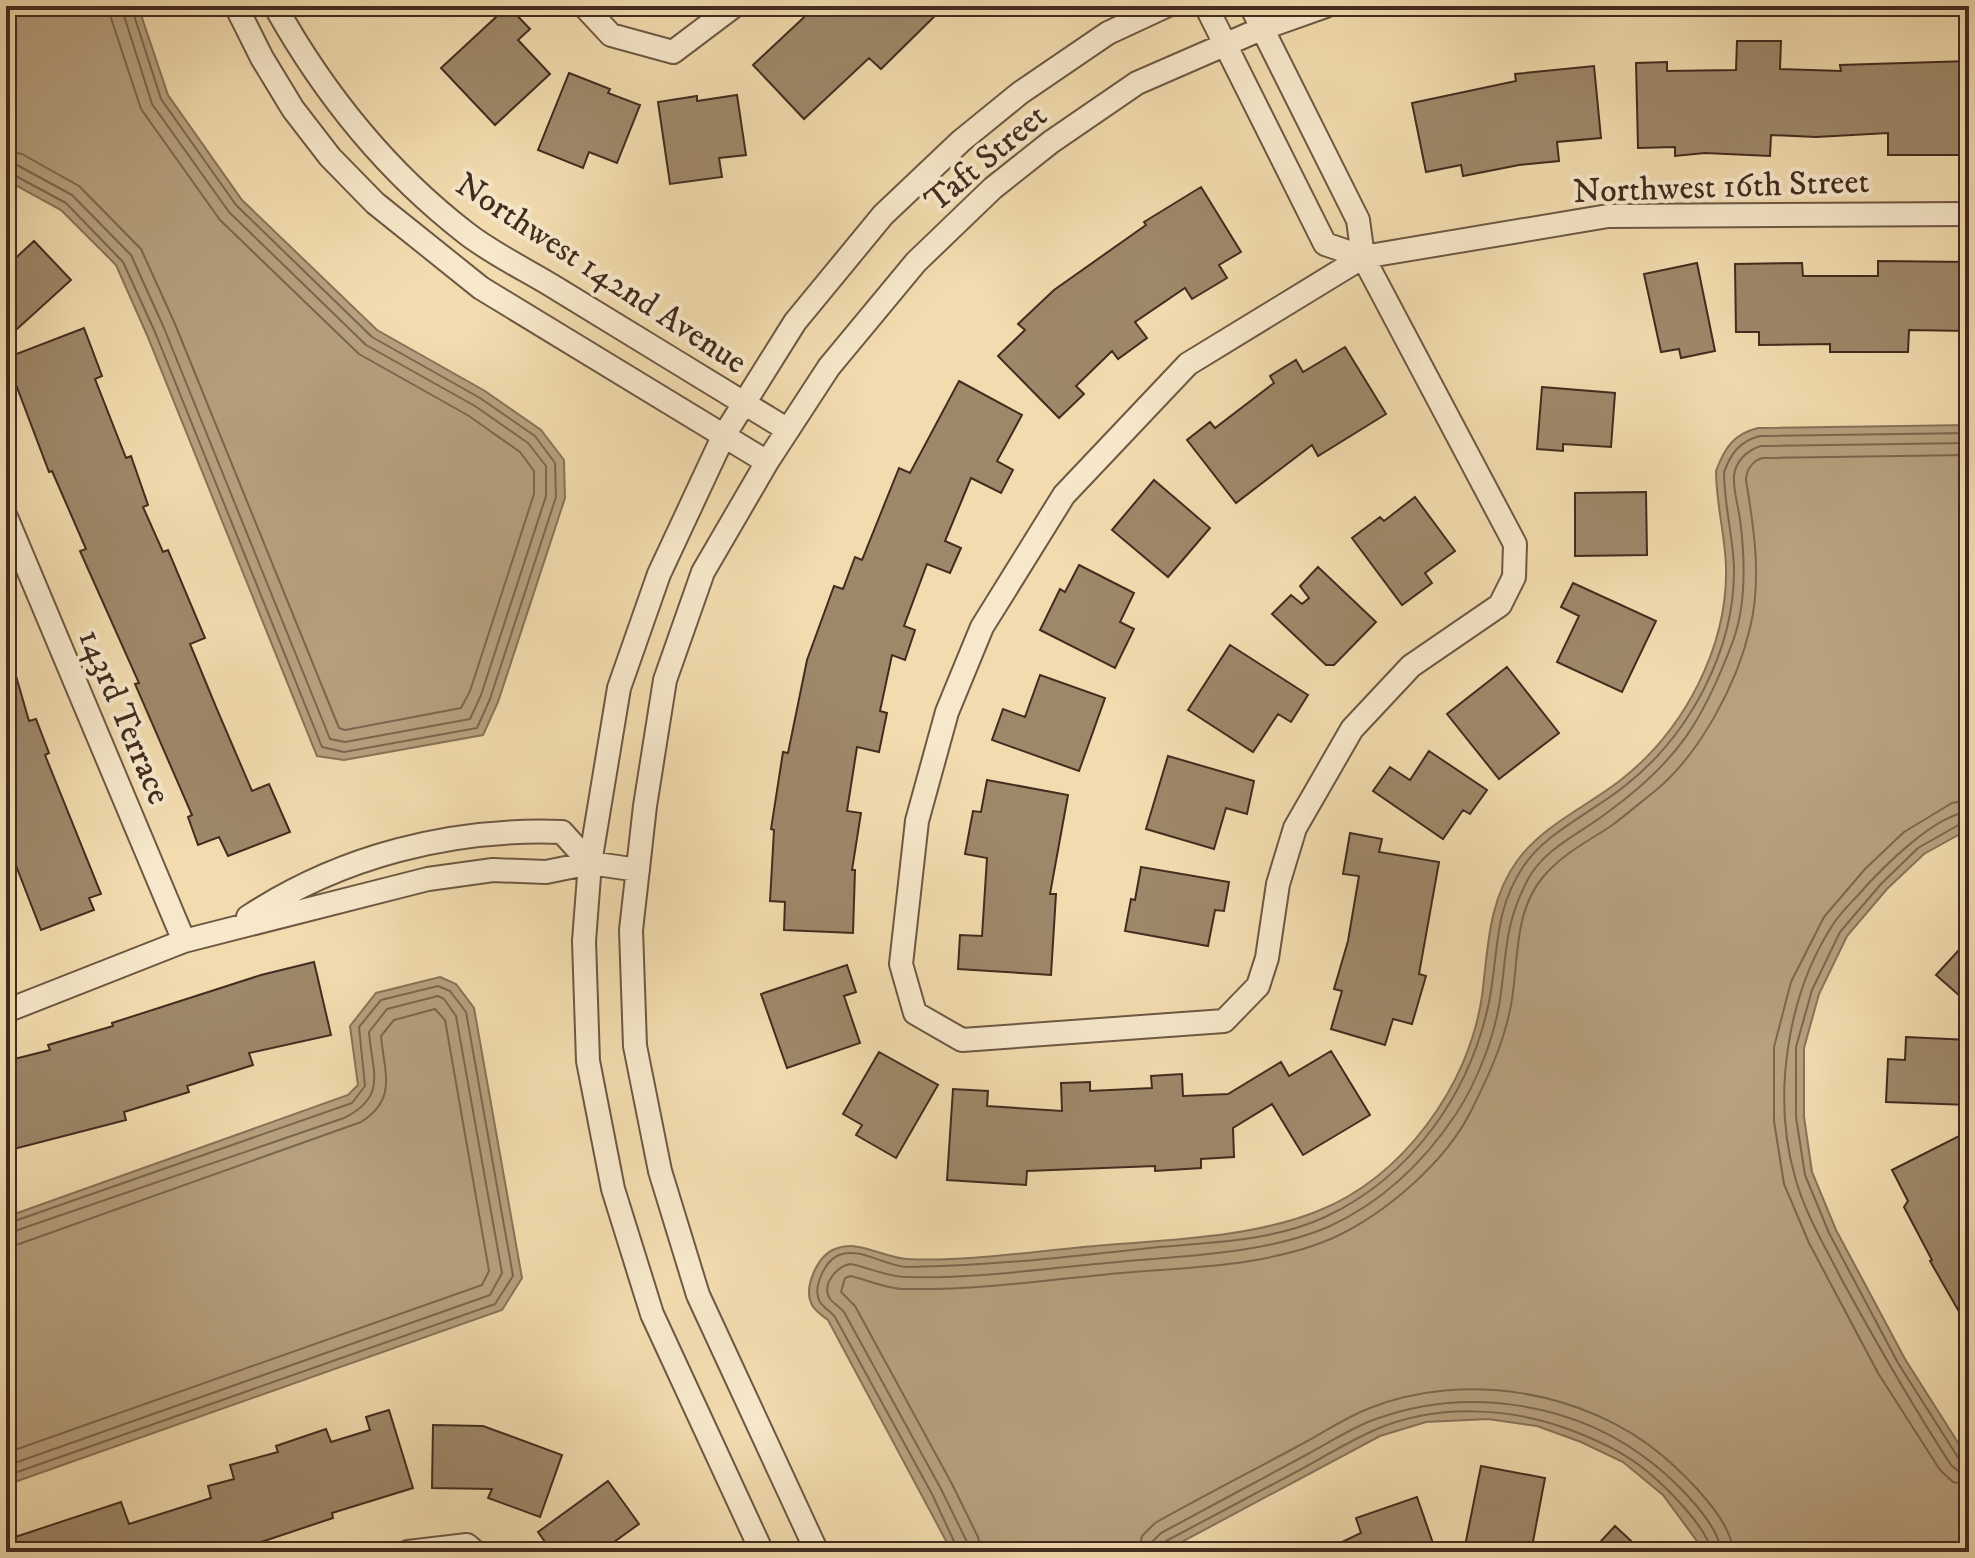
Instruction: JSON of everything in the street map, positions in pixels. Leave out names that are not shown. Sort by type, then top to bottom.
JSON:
[{"type":"street","points":[[236,6],[262,58],[293,109],[330,157],[375,203],[481,288],[767,462],[703,572],[665,680],[631,930],[635,1046],[660,1171],[698,1295],[809,1549]]},
{"type":"street","name":"Northwest 142nd Avenue","points":[[275,6],[302,54],[367,140],[417,191],[468,234],[788,430]]},
{"type":"street","points":[[584,6],[611,35],[673,52],[734,6]]},
{"type":"street","name":"Taft Street","points":[[723,437],[795,322],[883,215],[961,141],[1020,93],[1108,33],[1166,6]]},
{"type":"street","points":[[1206,6],[1325,244],[1363,257],[1358,220],[1251,6]]},
{"type":"street","name":"Taft Street","points":[[767,462],[829,367],[916,262],[993,188],[1051,142],[1137,83],[1261,29],[1326,6]]},
{"type":"street","name":"Northwest 16th Street","points":[[1363,257],[1515,544],[1514,577],[1500,605],[1411,666],[1352,729],[1295,828],[1278,884],[1267,958],[1258,986],[1224,1021],[962,1040],[915,1013],[901,964],[917,821],[947,712],[982,627],[1064,495],[1188,364],[1363,257],[1608,216],[1969,214]]},
{"type":"street","points":[[723,437],[659,574],[619,688],[590,863],[584,941],[588,1061],[613,1189],[652,1314],[762,1552]]},
{"type":"street","name":"143rd Terrace","points":[[6,517],[184,941]]},
{"type":"street","points":[[234,927],[293,891],[335,871],[390,852],[458,837],[527,831],[562,832],[590,863]]},
{"type":"street","points":[[6,1011],[184,941],[428,879],[493,870],[546,872],[590,863],[638,870]]},
{"type":"street","points":[[408,1552],[471,1548]]},
{"type":"water","points":[[6,6],[138,6],[168,95],[242,200],[377,330],[485,391],[541,430],[564,460],[565,498],[498,702],[483,735],[344,760],[317,756],[116,265],[61,210],[6,180]]},
{"type":"water","points":[[1969,425],[1969,829],[1924,854],[1887,889],[1847,936],[1819,994],[1804,1048],[1804,1117],[1812,1172],[1836,1230],[1905,1359],[1969,1460],[1969,1552],[1705,1552],[1663,1495],[1623,1462],[1537,1426],[1488,1419],[1426,1422],[1380,1436],[1163,1552],[952,1552],[828,1320],[812,1305],[809,1290],[813,1273],[823,1258],[835,1249],[853,1246],[907,1259],[950,1259],[1233,1233],[1318,1211],[1349,1196],[1378,1176],[1404,1152],[1427,1124],[1447,1095],[1463,1063],[1475,1030],[1495,909],[1507,876],[1540,837],[1609,789],[1644,759],[1665,736],[1698,685],[1719,627],[1725,597],[1726,567],[1716,471],[1731,443],[1758,428]]},
{"type":"water","points":[[440,977],[456,984],[474,1008],[522,1278],[502,1310],[6,1485],[6,1217],[348,1095],[358,1085],[350,1026],[376,993]]},
{"type":"building","points":[[508,6],[530,29],[518,40],[550,74],[495,125],[441,68]]},
{"type":"building","points":[[816,6],[945,6],[881,69],[869,58],[804,119],[753,65]]},
{"type":"building","points":[[1737,41],[1781,41],[1780,69],[1841,71],[1840,65],[1969,61],[1969,155],[1888,155],[1888,133],[1816,137],[1771,135],[1770,156],[1705,153],[1675,156],[1675,147],[1638,148],[1636,63],[1667,62],[1667,71],[1736,70]]},
{"type":"building","points":[[1594,66],[1601,138],[1557,142],[1559,161],[1463,176],[1461,165],[1426,172],[1412,103],[1516,81],[1515,74]]},
{"type":"building","points":[[569,73],[640,105],[617,163],[589,152],[583,168],[538,150]]},
{"type":"building","points":[[737,95],[746,155],[719,158],[722,177],[670,184],[658,102],[697,96],[697,101]]},
{"type":"building","points":[[1201,187],[1241,252],[1219,265],[1227,278],[1192,299],[1185,288],[1135,322],[1147,338],[1118,359],[1112,351],[1076,386],[1084,394],[1059,418],[998,356],[1025,330],[1018,324],[1054,290],[1146,225],[1144,222]]},
{"type":"building","points":[[34,241],[71,280],[6,339],[6,267]]},
{"type":"building","points":[[1878,261],[1969,262],[1969,331],[1909,330],[1908,352],[1830,352],[1830,344],[1759,345],[1759,332],[1736,332],[1735,264],[1802,263],[1803,276],[1878,276]]},
{"type":"building","points":[[1697,263],[1715,351],[1681,358],[1679,349],[1661,352],[1644,274]]},
{"type":"building","points":[[84,328],[102,376],[95,379],[126,458],[131,456],[148,505],[143,507],[163,552],[168,550],[205,638],[190,644],[252,791],[269,784],[290,832],[228,856],[219,837],[198,845],[188,817],[192,815],[135,684],[139,683],[80,551],[86,549],[52,471],[49,472],[6,358]]},
{"type":"building","points":[[1345,347],[1386,414],[1318,456],[1312,445],[1236,503],[1187,440],[1210,422],[1215,428],[1274,383],[1270,376],[1296,360],[1303,372]]},
{"type":"building","points":[[959,381],[1022,415],[997,461],[1013,470],[1001,493],[971,478],[945,541],[961,548],[950,573],[927,564],[904,626],[915,630],[905,660],[892,655],[880,711],[887,713],[879,752],[857,747],[847,811],[861,813],[852,870],[855,870],[853,933],[784,930],[785,902],[770,901],[774,830],[771,829],[783,752],[788,753],[807,660],[834,586],[843,589],[855,557],[862,560],[899,468],[910,473]]},
{"type":"building","points":[[1542,387],[1615,393],[1611,447],[1563,444],[1563,451],[1537,449]]},
{"type":"building","points":[[1154,480],[1210,528],[1168,577],[1112,530]]},
{"type":"building","points":[[1646,492],[1647,555],[1575,556],[1575,493]]},
{"type":"building","points":[[1415,497],[1455,551],[1425,573],[1432,583],[1402,605],[1352,538],[1380,517],[1384,521]]},
{"type":"building","points":[[1079,565],[1134,593],[1120,622],[1134,629],[1115,668],[1040,630],[1060,589],[1065,592]]},
{"type":"building","points":[[1318,567],[1376,622],[1334,665],[1326,665],[1272,614],[1291,595],[1302,604],[1309,598],[1300,586]]},
{"type":"building","points":[[1573,583],[1656,621],[1622,692],[1557,662],[1579,616],[1561,607]]},
{"type":"building","points":[[1230,645],[1308,695],[1291,722],[1278,714],[1253,752],[1188,710]]},
{"type":"building","points":[[12,662],[29,721],[36,719],[49,753],[45,755],[101,894],[89,898],[94,910],[41,930],[13,858],[6,861],[6,663]]},
{"type":"building","points":[[1507,667],[1559,733],[1499,779],[1447,714]]},
{"type":"building","points":[[1040,675],[1105,698],[1079,771],[992,740],[1003,709],[1025,717]]},
{"type":"building","points":[[1429,751],[1487,790],[1470,814],[1463,810],[1443,839],[1373,791],[1390,767],[1410,780]]},
{"type":"building","points":[[1168,756],[1254,781],[1247,814],[1226,808],[1214,849],[1146,829]]},
{"type":"building","points":[[987,780],[1068,795],[1050,894],[1056,894],[1051,975],[958,969],[960,935],[982,936],[987,858],[965,854],[973,811],[981,812]]},
{"type":"building","points":[[1350,833],[1382,839],[1379,852],[1439,862],[1419,974],[1426,976],[1412,1024],[1393,1019],[1385,1045],[1331,1029],[1342,991],[1334,989],[1348,941],[1359,876],[1343,874]]},
{"type":"building","points":[[1141,867],[1229,882],[1224,911],[1215,910],[1208,946],[1125,931]]},
{"type":"building","points":[[1969,939],[1969,1004],[1936,975]]},
{"type":"building","points":[[314,962],[331,1035],[249,1053],[253,1065],[187,1086],[189,1092],[124,1112],[126,1120],[6,1151],[6,1061],[50,1050],[48,1045],[261,975]]},
{"type":"building","points":[[847,965],[856,992],[844,996],[860,1043],[787,1068],[761,994]]},
{"type":"building","points":[[1906,1037],[1969,1040],[1969,1105],[1886,1102],[1888,1059],[1905,1060]]},
{"type":"building","points":[[1331,1051],[1370,1115],[1303,1155],[1272,1104],[1233,1128],[1234,1157],[1201,1159],[1201,1168],[1155,1171],[1155,1166],[1027,1171],[1026,1185],[947,1180],[953,1089],[988,1091],[987,1106],[1062,1111],[1061,1083],[1090,1082],[1090,1091],[1152,1088],[1151,1076],[1182,1074],[1183,1096],[1228,1094],[1281,1062],[1289,1076]]},
{"type":"building","points":[[879,1052],[938,1085],[896,1158],[856,1135],[862,1125],[843,1114]]},
{"type":"building","points":[[1959,1136],[1969,1155],[1969,1329],[1930,1261],[1904,1207],[1908,1201],[1892,1170]]},
{"type":"building","points":[[389,1410],[413,1488],[332,1513],[333,1518],[231,1552],[227,1552],[224,1543],[195,1552],[6,1552],[6,1540],[121,1502],[129,1524],[211,1498],[208,1486],[234,1479],[230,1465],[278,1452],[276,1446],[326,1429],[331,1442],[370,1430],[366,1417]]},
{"type":"building","points":[[433,1425],[483,1426],[562,1455],[540,1517],[488,1498],[492,1489],[432,1488]]},
{"type":"building","points":[[1481,1466],[1545,1478],[1531,1552],[1497,1552],[1465,1546]]},
{"type":"building","points":[[608,1481],[639,1524],[600,1552],[552,1552],[538,1532]]},
{"type":"building","points":[[1417,1497],[1436,1552],[1321,1552],[1361,1533],[1356,1518]]},
{"type":"building","points":[[1615,1526],[1643,1552],[1591,1552]]}]
